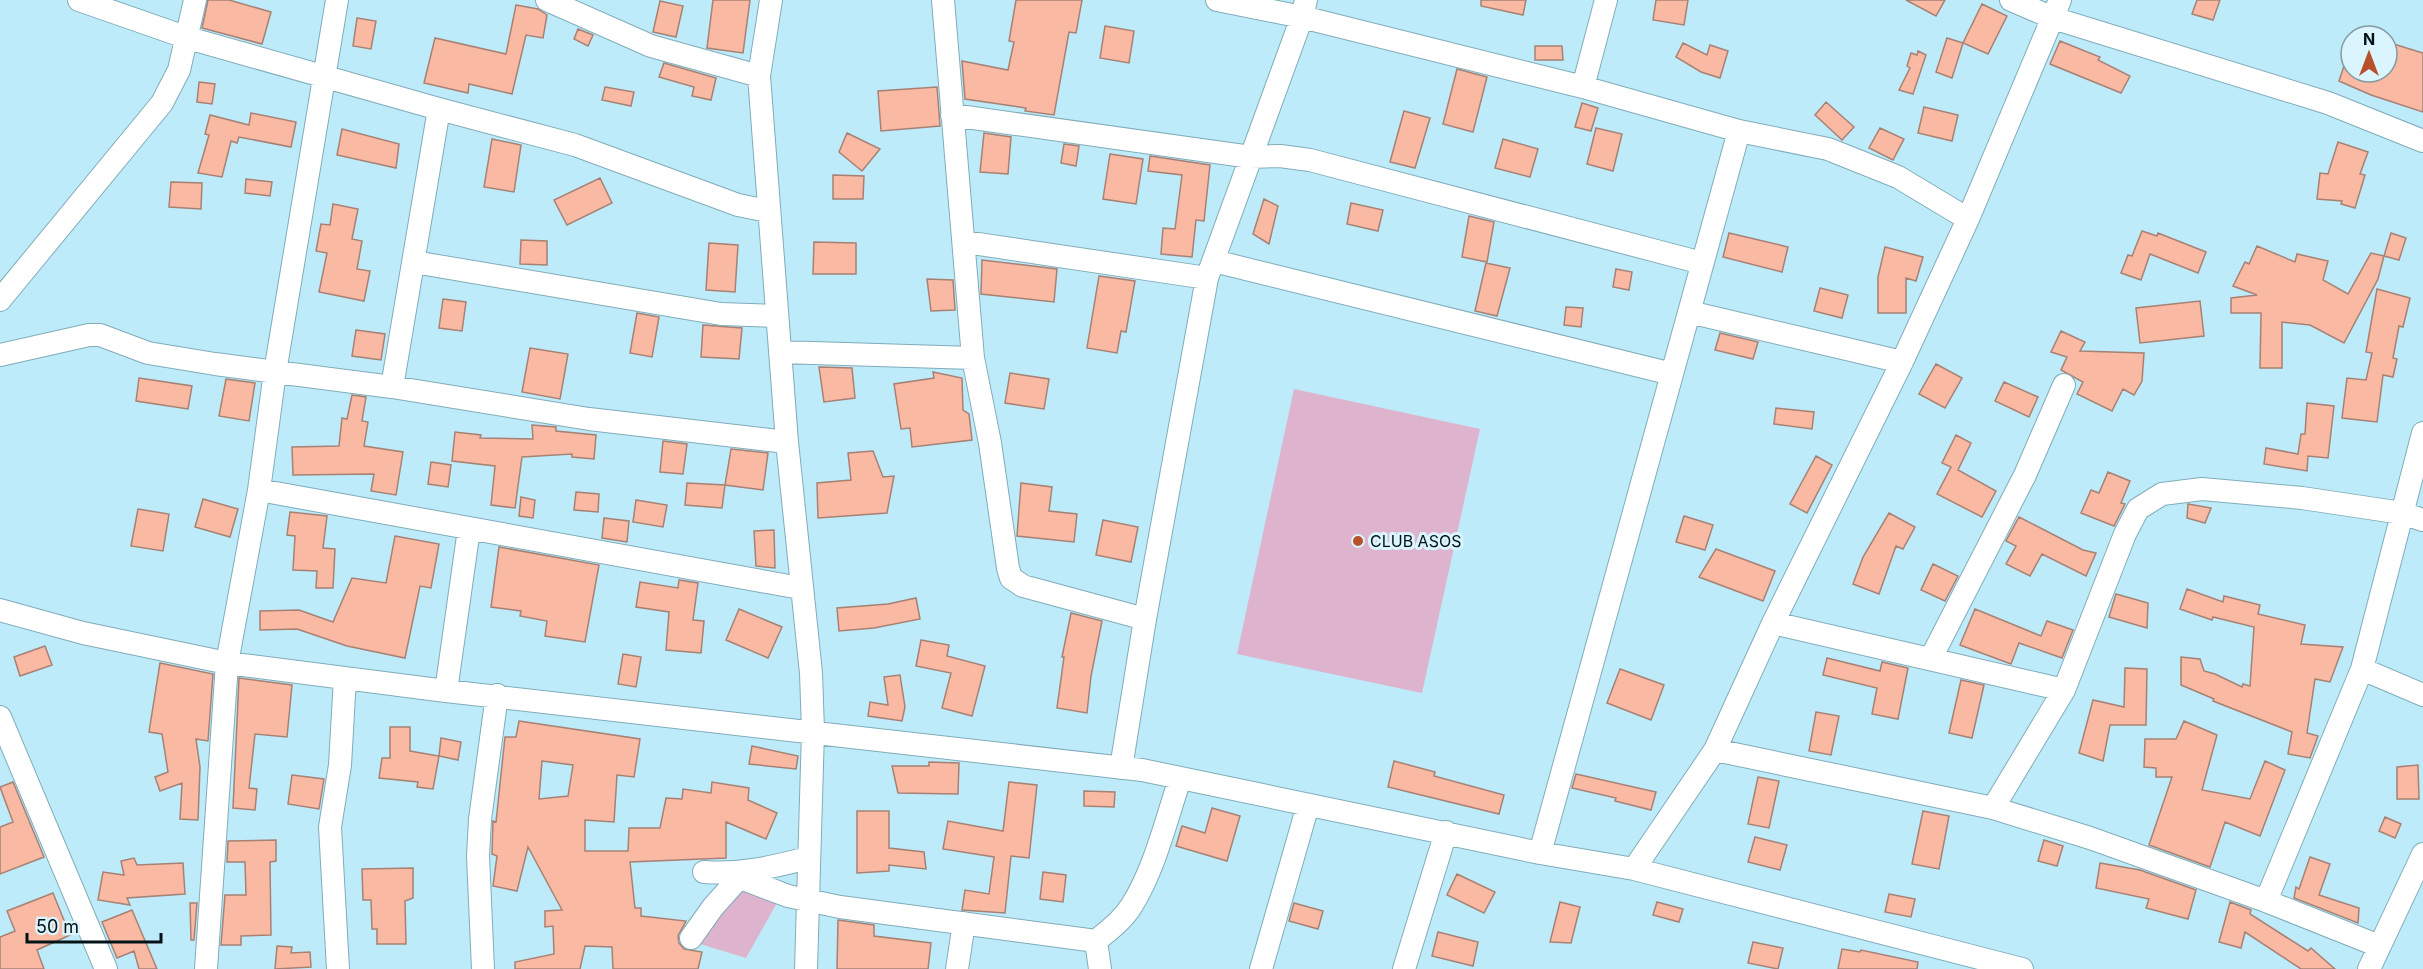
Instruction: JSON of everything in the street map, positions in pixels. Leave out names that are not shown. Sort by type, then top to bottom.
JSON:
[{"type":"street","points":[[79,0],[188,38],[324,75],[439,110],[575,145],[738,205],[768,211]]},
{"type":"street","points":[[0,300],[162,103],[173,86],[188,38],[195,0]]},
{"type":"street","points":[[206,969],[227,663],[259,490],[275,372],[337,0]]},
{"type":"street","points":[[547,0],[651,46],[759,76]]},
{"type":"street","points":[[771,0],[759,76],[787,442],[800,588],[811,673],[813,731],[806,899],[806,969]]},
{"type":"street","points":[[943,0],[973,358],[990,443],[1004,548],[1011,578],[1023,586],[1144,619]]},
{"type":"street","points":[[1216,0],[1304,8],[1739,131],[1828,149],[1898,177],[1968,219]]},
{"type":"street","points":[[1583,87],[1606,0]]},
{"type":"street","points":[[2011,0],[2057,9],[2328,103],[2423,141]]},
{"type":"street","points":[[1121,768],[1144,619],[1211,270],[1304,8]]},
{"type":"street","points":[[1634,869],[1715,750],[1773,623],[1902,362],[1968,219],[2057,9]]},
{"type":"street","points":[[392,387],[439,110]]},
{"type":"street","points":[[952,115],[1251,157],[1280,156],[1310,160],[1702,263]]},
{"type":"street","points":[[1540,853],[1739,131]]},
{"type":"street","points":[[965,242],[1211,270],[1672,374]]},
{"type":"street","points":[[414,262],[721,314],[777,316]]},
{"type":"street","points":[[1689,312],[1902,362]]},
{"type":"street","points":[[0,355],[89,335],[100,335],[148,353],[392,387],[589,419],[787,442]]},
{"type":"street","points":[[781,352],[973,358]]},
{"type":"street","points":[[1931,658],[2025,475],[2064,385]]},
{"type":"street","points":[[2266,901],[2362,669],[2413,516],[2423,433]]},
{"type":"street","points":[[1993,808],[2064,690],[2124,534],[2138,509],[2162,494],[2202,489],[2302,498],[2413,516]]},
{"type":"street","points":[[259,490],[800,588]]},
{"type":"street","points":[[446,691],[469,529]]},
{"type":"street","points":[[0,610],[83,633],[227,663],[446,691],[813,731],[1121,768],[1446,832],[1540,853],[1634,869],[2022,969]]},
{"type":"street","points":[[1773,623],[2064,690]]},
{"type":"street","points":[[2362,669],[2423,695]]},
{"type":"street","points":[[338,969],[330,826],[340,765],[345,678]]},
{"type":"street","points":[[483,969],[478,846],[497,695]]},
{"type":"street","points":[[0,717],[106,969]]},
{"type":"street","points":[[1715,750],[1993,808],[2090,838],[2266,901],[2379,946]]},
{"type":"street","points":[[704,872],[735,876],[788,896],[840,907],[1096,941],[1117,924],[1132,905],[1150,866],[1180,780]]},
{"type":"street","points":[[1261,969],[1308,805]]},
{"type":"street","points":[[1404,969],[1446,832]]},
{"type":"street","points":[[2369,969],[2423,854]]},
{"type":"street","points":[[691,938],[735,876],[808,858]]},
{"type":"street","points":[[957,969],[964,923]]},
{"type":"street","points":[[1096,941],[1100,969]]},
{"type":"shaded area","name":"CLUB ASOS","points":[[1294,389],[1480,429],[1422,693],[1237,654]]},
{"type":"shaded area","points":[[733,877],[778,901],[746,958],[684,939]]},
{"type":"building","points":[[208,0],[229,0],[271,12],[262,44],[202,28]]},
{"type":"building","points":[[713,0],[750,0],[743,53],[707,48]]},
{"type":"building","points":[[1016,0],[1082,0],[1076,33],[1069,32],[1054,115],[1025,111],[1026,108],[965,99],[962,61],[1008,70],[1014,42],[1009,41]]},
{"type":"building","points":[[1481,0],[1526,0],[1523,15],[1481,6]]},
{"type":"building","points":[[1656,0],[1688,0],[1684,25],[1653,20]]},
{"type":"building","points":[[1906,0],[1945,0],[1936,16]]},
{"type":"building","points":[[2197,0],[2220,0],[2213,20],[2192,14]]},
{"type":"building","points":[[660,1],[683,6],[676,37],[653,32]]},
{"type":"building","points":[[1982,4],[2007,16],[1988,54],[1963,43]]},
{"type":"building","points":[[516,5],[538,9],[547,15],[543,38],[526,35],[512,94],[469,84],[468,93],[424,83],[435,38],[506,54]]},
{"type":"building","points":[[357,18],[376,21],[371,49],[353,46]]},
{"type":"building","points":[[1105,26],[1134,31],[1129,63],[1100,58]]},
{"type":"building","points":[[578,29],[593,35],[588,46],[574,39]]},
{"type":"building","points":[[1947,38],[1963,43],[1952,78],[1936,72]]},
{"type":"building","points":[[2060,41],[2100,57],[2098,60],[2130,76],[2121,93],[2050,64]]},
{"type":"building","points":[[1683,43],[1707,55],[1710,45],[1728,51],[1720,78],[1701,72],[1676,57]]},
{"type":"building","points":[[1535,46],[1562,46],[1563,60],[1535,60]]},
{"type":"building","points":[[2399,46],[2423,53],[2423,112],[2346,84],[2399,84]]},
{"type":"building","points":[[1918,51],[1926,55],[1913,94],[1899,90],[1910,68],[1907,66],[1911,53],[1917,55]]},
{"type":"building","points":[[664,63],[716,78],[711,100],[692,96],[694,87],[659,77]]},
{"type":"building","points":[[1457,69],[1487,77],[1473,132],[1443,124]]},
{"type":"building","points":[[199,82],[215,84],[212,104],[197,102]]},
{"type":"building","points":[[605,87],[634,92],[631,106],[602,100]]},
{"type":"building","points":[[937,87],[940,126],[881,131],[878,91]]},
{"type":"building","points":[[1826,102],[1854,127],[1842,140],[1815,115]]},
{"type":"building","points":[[1582,103],[1598,108],[1591,131],[1575,127]]},
{"type":"building","points":[[1924,107],[1958,115],[1952,141],[1918,133]]},
{"type":"building","points":[[1404,111],[1430,118],[1415,168],[1390,162]]},
{"type":"building","points":[[251,113],[296,122],[291,147],[239,137],[237,143],[231,141],[222,177],[198,173],[209,135],[205,134],[210,115],[249,125]]},
{"type":"building","points":[[1596,128],[1622,134],[1613,171],[1587,164]]},
{"type":"building","points":[[1880,128],[1904,139],[1893,160],[1869,148]]},
{"type":"building","points":[[342,129],[399,144],[396,168],[337,155]]},
{"type":"building","points":[[847,133],[880,149],[862,171],[839,152]]},
{"type":"building","points":[[984,133],[1011,137],[1008,174],[980,172]]},
{"type":"building","points":[[492,139],[521,145],[514,192],[484,187]]},
{"type":"building","points":[[1503,139],[1538,149],[1530,177],[1495,168]]},
{"type":"building","points":[[2338,142],[2368,152],[2360,174],[2365,175],[2355,208],[2341,204],[2342,201],[2317,199],[2320,173],[2328,174]]},
{"type":"building","points":[[1064,144],[1079,146],[1076,166],[1061,163]]},
{"type":"building","points":[[1110,154],[1143,159],[1136,204],[1103,199]]},
{"type":"building","points":[[1150,156],[1210,165],[1204,221],[1196,220],[1192,257],[1161,254],[1163,228],[1175,229],[1182,175],[1148,171]]},
{"type":"building","points":[[833,175],[864,176],[863,199],[833,199]]},
{"type":"building","points":[[600,178],[612,203],[567,225],[554,200]]},
{"type":"building","points":[[246,179],[272,182],[270,196],[245,193]]},
{"type":"building","points":[[171,182],[202,183],[201,209],[169,207]]},
{"type":"building","points":[[1264,199],[1278,206],[1269,244],[1253,234]]},
{"type":"building","points":[[1351,203],[1383,210],[1378,231],[1347,224]]},
{"type":"building","points":[[333,204],[358,209],[352,239],[362,241],[357,269],[370,271],[364,301],[319,292],[327,253],[316,251],[321,224],[330,225]]},
{"type":"building","points":[[1469,216],[1494,222],[1487,262],[1462,257]]},
{"type":"building","points":[[2142,231],[2157,236],[2158,233],[2206,252],[2198,273],[2150,254],[2141,280],[2121,273],[2128,255],[2132,256]]},
{"type":"building","points":[[1729,233],[1788,247],[1782,272],[1723,257]]},
{"type":"building","points":[[2391,233],[2406,238],[2399,260],[2384,256]]},
{"type":"building","points":[[521,240],[547,241],[547,265],[520,264]]},
{"type":"building","points":[[814,242],[856,243],[856,274],[813,274]]},
{"type":"building","points":[[709,243],[738,245],[735,292],[706,290]]},
{"type":"building","points":[[2257,246],[2295,262],[2297,254],[2328,261],[2323,280],[2348,294],[2371,253],[2384,256],[2378,279],[2344,343],[2310,325],[2282,322],[2282,368],[2260,368],[2261,313],[2231,313],[2231,298],[2257,295],[2233,286],[2245,262],[2249,264]]},
{"type":"building","points":[[1885,247],[1923,257],[1916,281],[1906,278],[1906,313],[1878,313],[1878,277]]},
{"type":"building","points":[[982,260],[1057,269],[1054,302],[981,294]]},
{"type":"building","points":[[1486,263],[1510,268],[1497,316],[1475,311]]},
{"type":"building","points":[[1616,269],[1632,272],[1629,290],[1613,287]]},
{"type":"building","points":[[1099,276],[1135,281],[1126,332],[1121,331],[1117,353],[1087,348]]},
{"type":"building","points":[[927,279],[953,280],[955,310],[931,311]]},
{"type":"building","points":[[1820,288],[1848,295],[1842,318],[1814,311]]},
{"type":"building","points":[[2377,289],[2410,298],[2403,327],[2399,326],[2393,358],[2397,359],[2393,377],[2383,375],[2377,422],[2342,418],[2347,378],[2366,380],[2372,353],[2366,352]]},
{"type":"building","points":[[443,299],[466,302],[462,331],[439,328]]},
{"type":"building","points":[[2200,301],[2204,336],[2140,343],[2136,308]]},
{"type":"building","points":[[1566,307],[1583,308],[1581,327],[1564,325]]},
{"type":"building","points":[[637,313],[659,317],[652,357],[630,353]]},
{"type":"building","points":[[703,325],[742,328],[739,359],[701,357]]},
{"type":"building","points":[[356,330],[385,334],[381,360],[352,356]]},
{"type":"building","points":[[2061,331],[2085,342],[2080,351],[2144,353],[2142,381],[2134,395],[2123,389],[2112,411],[2077,394],[2083,382],[2061,370],[2067,357],[2051,352]]},
{"type":"building","points":[[1720,333],[1758,342],[1753,359],[1715,350]]},
{"type":"building","points":[[530,348],[568,354],[560,399],[522,392]]},
{"type":"building","points":[[1936,364],[1962,378],[1945,408],[1919,394]]},
{"type":"building","points":[[819,367],[852,368],[855,398],[824,402]]},
{"type":"building","points":[[933,372],[962,378],[963,410],[969,414],[972,440],[912,447],[910,428],[901,429],[894,384],[934,378]]},
{"type":"building","points":[[1010,373],[1049,379],[1044,409],[1005,403]]},
{"type":"building","points":[[139,378],[192,386],[188,409],[136,401]]},
{"type":"building","points":[[226,379],[255,383],[249,421],[219,416]]},
{"type":"building","points":[[2004,382],[2038,397],[2029,417],[1995,401]]},
{"type":"building","points":[[352,395],[366,397],[362,421],[368,422],[364,446],[403,452],[396,495],[371,491],[374,474],[293,475],[292,447],[339,446],[342,418],[347,419]]},
{"type":"building","points":[[2307,403],[2334,406],[2328,458],[2308,456],[2307,471],[2264,464],[2266,448],[2298,454],[2301,434],[2305,434]]},
{"type":"building","points":[[1776,408],[1814,412],[1812,429],[1774,424]]},
{"type":"building","points":[[532,425],[556,427],[556,431],[596,435],[594,459],[572,457],[572,454],[522,457],[515,508],[491,505],[495,466],[452,461],[455,432],[481,435],[480,438],[533,439]]},
{"type":"building","points":[[1956,435],[1971,443],[1958,470],[1996,491],[1982,517],[1937,494],[1951,467],[1942,463]]},
{"type":"building","points":[[663,441],[687,444],[683,474],[660,472]]},
{"type":"building","points":[[731,449],[768,453],[763,490],[725,485]]},
{"type":"building","points":[[873,451],[883,477],[894,476],[887,513],[818,518],[817,483],[851,480],[848,453]]},
{"type":"building","points":[[1816,456],[1832,465],[1807,513],[1790,504]]},
{"type":"building","points":[[431,462],[451,465],[448,487],[428,484]]},
{"type":"building","points":[[2108,472],[2130,481],[2121,503],[2125,504],[2114,526],[2081,513],[2091,490],[2099,493]]},
{"type":"building","points":[[687,483],[725,485],[722,508],[685,505]]},
{"type":"building","points":[[1021,483],[1052,487],[1049,511],[1077,514],[1074,542],[1017,536]]},
{"type":"building","points":[[576,492],[599,494],[598,512],[574,510]]},
{"type":"building","points":[[521,497],[535,500],[533,518],[519,516]]},
{"type":"building","points":[[203,499],[238,509],[230,537],[195,527]]},
{"type":"building","points":[[636,500],[667,505],[663,527],[633,522]]},
{"type":"building","points":[[2188,504],[2211,508],[2205,523],[2187,518]]},
{"type":"building","points":[[138,509],[169,514],[163,551],[131,546]]},
{"type":"building","points":[[290,512],[327,516],[323,548],[335,549],[333,588],[316,588],[317,571],[293,570],[295,536],[287,535]]},
{"type":"building","points":[[1889,513],[1915,527],[1903,549],[1896,546],[1879,594],[1853,584],[1863,557]]},
{"type":"building","points":[[1684,516],[1713,525],[1705,550],[1676,542]]},
{"type":"building","points":[[2019,517],[2083,550],[2096,553],[2086,576],[2042,554],[2030,576],[2006,564],[2016,546],[2006,541]]},
{"type":"building","points":[[604,518],[629,521],[627,542],[602,538]]},
{"type":"building","points":[[1103,520],[1138,527],[1131,562],[1096,555]]},
{"type":"building","points":[[774,530],[775,568],[756,566],[754,531]]},
{"type":"building","points":[[395,536],[439,544],[431,588],[420,586],[405,658],[347,646],[297,629],[260,630],[260,611],[299,610],[333,622],[352,578],[386,583]]},
{"type":"building","points":[[499,547],[599,565],[585,642],[545,636],[547,621],[520,616],[521,611],[491,607]]},
{"type":"building","points":[[1716,549],[1775,571],[1763,601],[1699,577]]},
{"type":"building","points":[[1933,564],[1958,576],[1945,601],[1921,590]]},
{"type":"building","points":[[679,580],[698,583],[693,620],[704,621],[701,653],[666,650],[669,612],[636,607],[640,582],[678,588]]},
{"type":"building","points":[[2187,589],[2223,602],[2224,596],[2260,605],[2258,614],[2305,625],[2301,644],[2343,647],[2330,682],[2315,679],[2307,733],[2318,736],[2310,758],[2288,754],[2292,732],[2213,701],[2214,699],[2181,685],[2181,657],[2200,659],[2204,671],[2242,687],[2243,684],[2250,686],[2254,627],[2213,617],[2212,620],[2180,609]]},
{"type":"building","points":[[2116,594],[2148,603],[2147,628],[2109,617]]},
{"type":"building","points":[[916,598],[920,619],[874,628],[839,631],[837,608],[888,604]]},
{"type":"building","points":[[739,609],[782,627],[768,658],[726,640]]},
{"type":"building","points":[[1975,609],[2041,636],[2047,621],[2073,630],[2062,658],[2019,643],[2011,664],[1960,645]]},
{"type":"building","points":[[1071,613],[1102,621],[1091,676],[1087,713],[1057,708],[1064,657],[1062,657]]},
{"type":"building","points":[[921,640],[949,645],[947,656],[985,666],[972,716],[942,708],[951,673],[916,666]]},
{"type":"building","points":[[45,646],[52,665],[20,676],[14,657]]},
{"type":"building","points":[[623,654],[641,657],[636,687],[618,684]]},
{"type":"building","points":[[1827,658],[1880,671],[1882,662],[1908,668],[1898,719],[1872,714],[1877,688],[1823,675]]},
{"type":"building","points":[[160,663],[213,674],[208,741],[196,739],[200,767],[198,820],[180,819],[182,783],[160,791],[155,777],[168,772],[162,734],[149,732]]},
{"type":"building","points":[[2125,668],[2147,669],[2146,725],[2110,725],[2103,761],[2079,753],[2093,700],[2124,707]]},
{"type":"building","points":[[1620,669],[1664,685],[1651,720],[1607,703]]},
{"type":"building","points":[[900,675],[905,707],[902,721],[868,716],[870,702],[888,705],[884,677]]},
{"type":"building","points":[[239,678],[292,685],[287,737],[255,734],[249,788],[257,789],[255,810],[233,808]]},
{"type":"building","points":[[1961,680],[1984,685],[1972,738],[1949,733]]},
{"type":"building","points":[[1816,712],[1839,716],[1831,755],[1809,751]]},
{"type":"building","points":[[519,721],[640,739],[634,777],[617,775],[614,822],[585,820],[585,851],[628,851],[629,828],[660,828],[666,798],[682,799],[683,789],[711,793],[712,782],[749,788],[748,800],[777,813],[766,839],[726,822],[726,858],[630,862],[635,908],[641,908],[641,916],[686,921],[678,936],[679,943],[684,949],[702,952],[698,969],[613,969],[612,947],[585,946],[580,969],[515,969],[515,962],[554,954],[553,926],[545,927],[545,911],[562,910],[528,847],[517,891],[493,886],[497,856],[492,854],[493,821],[496,822],[505,737],[516,737]],"holes":[[[542,761],[573,765],[568,796],[539,799]]]},
{"type":"building","points":[[2184,721],[2217,735],[2202,790],[2250,799],[2265,761],[2285,770],[2260,836],[2225,822],[2210,867],[2149,845],[2172,777],[2156,777],[2156,768],[2144,767],[2145,739],[2176,739]]},
{"type":"building","points":[[390,727],[410,727],[410,751],[439,756],[433,789],[417,787],[418,782],[379,778],[382,758],[390,758]]},
{"type":"building","points":[[441,738],[461,742],[458,760],[439,756]]},
{"type":"building","points":[[752,746],[798,756],[796,769],[749,764]]},
{"type":"building","points":[[1394,761],[1435,772],[1434,776],[1504,795],[1499,814],[1388,787]]},
{"type":"building","points":[[929,762],[959,763],[958,794],[898,793],[892,766],[929,766]]},
{"type":"building","points":[[2418,765],[2419,799],[2397,799],[2397,767]]},
{"type":"building","points":[[1576,774],[1656,792],[1651,810],[1615,801],[1616,798],[1572,788]]},
{"type":"building","points":[[292,775],[324,779],[319,809],[288,804]]},
{"type":"building","points":[[1758,777],[1779,781],[1769,828],[1748,824]]},
{"type":"building","points":[[13,782],[44,857],[0,874],[0,827],[13,822],[0,787]]},
{"type":"building","points":[[1009,782],[1037,785],[1029,858],[1011,856],[1005,913],[962,910],[965,890],[989,894],[994,857],[943,849],[948,821],[1003,831]]},
{"type":"building","points":[[1084,791],[1115,792],[1114,807],[1084,806]]},
{"type":"building","points":[[1212,808],[1240,816],[1227,861],[1176,846],[1182,826],[1205,833]]},
{"type":"building","points":[[857,811],[889,811],[889,848],[924,852],[926,869],[889,865],[889,871],[857,873]]},
{"type":"building","points":[[1923,811],[1949,816],[1939,869],[1912,864]]},
{"type":"building","points":[[2385,817],[2401,824],[2395,838],[2379,831]]},
{"type":"building","points":[[1755,837],[1787,845],[1780,870],[1748,862]]},
{"type":"building","points":[[276,840],[276,861],[270,862],[271,935],[241,936],[241,945],[221,945],[225,895],[246,895],[245,862],[227,862],[228,841]]},
{"type":"building","points":[[2044,840],[2063,846],[2057,866],[2038,861]]},
{"type":"building","points":[[2310,857],[2330,864],[2319,895],[2359,908],[2358,923],[2294,898],[2296,887],[2299,889]]},
{"type":"building","points":[[134,858],[137,865],[183,863],[185,894],[127,898],[130,905],[98,900],[103,872],[124,875],[121,861]]},
{"type":"building","points":[[2100,863],[2140,870],[2196,890],[2188,919],[2146,908],[2149,899],[2096,888]]},
{"type":"building","points":[[413,868],[413,898],[405,901],[406,944],[377,944],[377,929],[372,929],[371,900],[363,900],[362,869]]},
{"type":"building","points":[[1043,872],[1066,875],[1063,902],[1040,899]]},
{"type":"building","points":[[1457,874],[1495,892],[1484,913],[1447,895]]},
{"type":"building","points":[[53,893],[70,935],[37,950],[44,969],[0,969],[0,937],[15,931],[7,911]]},
{"type":"building","points":[[1889,894],[1915,899],[1911,917],[1885,912]]},
{"type":"building","points":[[1560,902],[1580,907],[1571,943],[1550,942]]},
{"type":"building","points":[[1657,902],[1683,909],[1679,922],[1653,915]]},
{"type":"building","points":[[2230,902],[2251,910],[2250,914],[2308,951],[2311,948],[2335,969],[2301,969],[2245,932],[2241,948],[2219,942]]},
{"type":"building","points":[[190,903],[197,903],[194,940],[191,940]]},
{"type":"building","points":[[1294,903],[1323,911],[1318,929],[1289,921]]},
{"type":"building","points":[[132,910],[157,969],[139,969],[134,951],[117,958],[102,922]]},
{"type":"building","points":[[838,920],[874,925],[874,936],[931,943],[928,969],[837,969]]},
{"type":"building","points":[[1438,932],[1478,942],[1473,966],[1432,956]]},
{"type":"building","points":[[1753,942],[1783,948],[1778,969],[1748,963]]},
{"type":"building","points":[[277,946],[292,947],[291,953],[310,952],[311,967],[275,969]]},
{"type":"building","points":[[1842,949],[1860,952],[1861,950],[1918,962],[1917,969],[1838,969]]},
{"type":"place","name":"CLUB ASOS","points":[[1358,541]]}]
